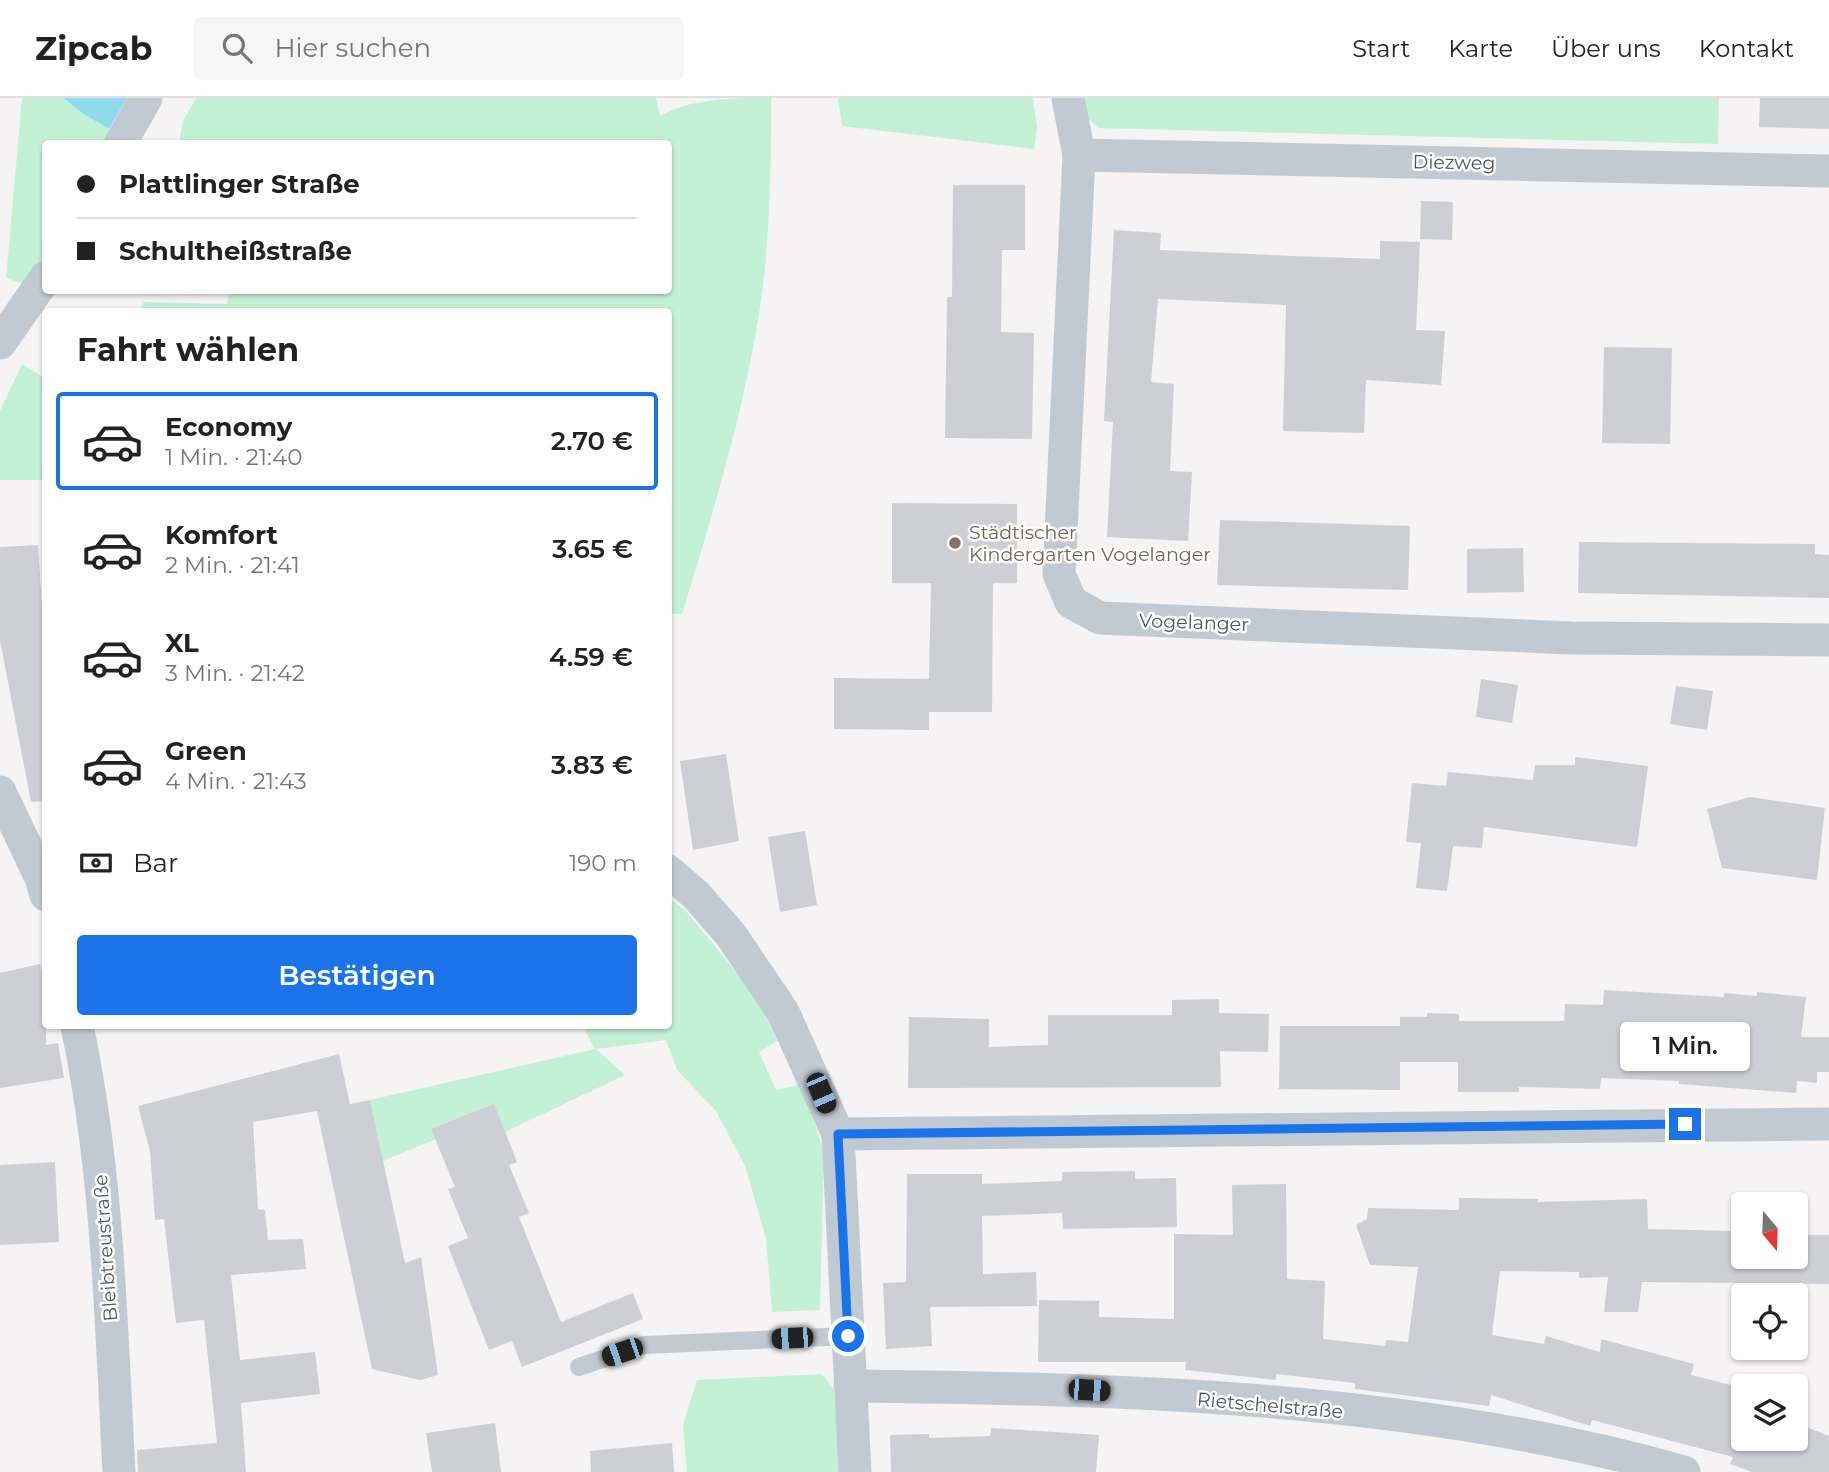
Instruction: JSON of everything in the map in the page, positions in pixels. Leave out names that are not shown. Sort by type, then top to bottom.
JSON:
[{"type":"street","points":[[122,140],[146,98]]},
{"type":"street","name":"Vogelanger","points":[[1068,98],[1079,155],[1059,574],[1071,603],[1100,618],[1571,638],[1829,640]]},
{"type":"street","name":"Diezweg","points":[[1079,155],[1829,171]]},
{"type":"street","points":[[0,343],[42,282]]},
{"type":"street","points":[[0,792],[42,880]]},
{"type":"street","points":[[672,874],[696,895],[731,935],[783,1012],[838,1134],[855,1472]]},
{"type":"street","name":"Bleibtreustraße","points":[[78,1029],[92,1097],[100,1159],[119,1472]]},
{"type":"street","points":[[838,1134],[1829,1124]]},
{"type":"street","name":"Rietschelstraße","points":[[850,1386],[1062,1388],[1278,1404],[1490,1427],[1684,1472]]},
{"type":"lane","points":[[579,1367],[644,1345],[848,1336]]},
{"type":"green space","points":[[22,98],[64,98],[82,113],[109,129],[104,140],[42,140],[42,262],[31,286],[6,278]]},
{"type":"green space","points":[[196,98],[656,98],[660,116],[699,102],[771,98],[767,248],[755,337],[732,442],[682,614],[672,614],[672,308],[140,308],[144,302],[227,304],[228,294],[672,294],[672,140],[180,140],[183,121]]},
{"type":"green space","points":[[838,98],[1033,98],[1037,127],[1034,149],[842,126]]},
{"type":"green space","points":[[1078,98],[1719,98],[1718,144],[1098,128],[1080,110]]},
{"type":"green space","points":[[22,364],[42,376],[42,480],[0,480],[0,411]]},
{"type":"green space","points":[[672,900],[685,910],[767,1009],[779,1040],[759,1052],[776,1090],[802,1084],[824,1152],[820,1310],[772,1312],[766,1238],[745,1166],[716,1111],[677,1070],[666,1040],[596,1049],[625,1075],[505,1132],[494,1105],[436,1139],[383,1161],[370,1100],[595,1049],[585,1029],[672,1029]]},
{"type":"green space","points":[[822,1374],[834,1390],[840,1472],[687,1472],[683,1425],[697,1380]]},
{"type":"water","points":[[64,98],[127,98],[109,129],[82,113]]},
{"type":"building","points":[[1760,98],[1829,98],[1829,129],[1759,127]]},
{"type":"building","points":[[953,185],[1025,185],[1025,250],[1002,250],[1001,332],[1034,333],[1032,439],[945,438],[947,297],[952,297]]},
{"type":"building","points":[[1421,201],[1453,202],[1452,240],[1420,239]]},
{"type":"building","points":[[1114,230],[1161,233],[1160,250],[1293,256],[1380,259],[1380,241],[1420,242],[1416,330],[1445,331],[1441,385],[1366,380],[1364,433],[1283,431],[1286,305],[1158,299],[1151,382],[1174,384],[1170,471],[1192,472],[1188,541],[1107,537],[1113,422],[1104,421]]},
{"type":"building","points":[[1604,347],[1672,348],[1670,444],[1602,443]]},
{"type":"building","points":[[892,503],[1017,504],[1017,583],[993,583],[992,712],[929,712],[929,730],[834,729],[834,678],[929,679],[931,583],[892,583]]},
{"type":"building","points":[[1220,520],[1410,526],[1408,590],[1217,585]]},
{"type":"building","points":[[1579,542],[1815,544],[1815,554],[1829,555],[1829,598],[1578,593]]},
{"type":"building","points":[[38,545],[42,610],[42,801],[31,802],[0,640],[0,547]]},
{"type":"building","points":[[1523,548],[1524,592],[1467,593],[1467,549]]},
{"type":"building","points":[[1481,679],[1518,685],[1512,723],[1476,717]]},
{"type":"building","points":[[1676,686],[1713,691],[1707,730],[1670,724]]},
{"type":"building","points":[[726,754],[739,841],[693,850],[680,761]]},
{"type":"building","points":[[1575,757],[1648,766],[1637,847],[1484,827],[1482,848],[1453,846],[1447,891],[1416,888],[1421,843],[1406,842],[1412,783],[1446,786],[1448,772],[1533,780],[1535,765],[1575,765]]},
{"type":"building","points":[[1750,797],[1825,808],[1817,880],[1722,868],[1707,809]]},
{"type":"building","points":[[805,831],[817,905],[780,912],[768,837]]},
{"type":"building","points":[[40,964],[42,1029],[46,1029],[46,1045],[58,1043],[64,1078],[0,1088],[0,973]]},
{"type":"building","points":[[1604,990],[1724,997],[1724,993],[1757,996],[1757,992],[1806,997],[1801,1037],[1829,1037],[1829,1072],[1817,1072],[1817,1083],[1797,1081],[1796,1093],[1679,1084],[1679,1081],[1601,1078],[1600,1089],[1519,1087],[1519,1092],[1458,1092],[1458,1062],[1400,1062],[1400,1090],[1279,1089],[1280,1026],[1400,1026],[1400,1017],[1427,1017],[1427,1013],[1459,1014],[1459,1021],[1564,1021],[1565,1004],[1603,1005]]},
{"type":"building","points":[[1219,999],[1219,1013],[1269,1014],[1268,1052],[1220,1051],[1221,1087],[908,1088],[909,1017],[989,1019],[989,1047],[1048,1045],[1048,1015],[1172,1015],[1172,1000]]},
{"type":"building","points":[[339,1054],[350,1104],[370,1100],[405,1263],[421,1257],[438,1375],[420,1380],[372,1369],[317,1111],[253,1122],[258,1209],[265,1210],[268,1240],[303,1239],[306,1269],[231,1275],[240,1360],[315,1352],[320,1394],[241,1403],[246,1472],[138,1472],[137,1450],[217,1443],[204,1320],[176,1323],[164,1219],[155,1220],[150,1151],[138,1106]]},
{"type":"building","points":[[494,1104],[517,1162],[509,1165],[529,1213],[519,1217],[561,1322],[633,1293],[643,1319],[522,1367],[512,1341],[489,1350],[448,1246],[468,1238],[448,1189],[455,1187],[431,1129]]},
{"type":"building","points":[[55,1162],[59,1242],[0,1245],[0,1165]]},
{"type":"building","points":[[1135,1171],[1135,1179],[1176,1178],[1177,1227],[1063,1229],[1062,1213],[982,1216],[983,1274],[1036,1272],[1037,1306],[930,1307],[932,1346],[886,1349],[883,1283],[906,1282],[907,1174],[982,1174],[982,1184],[1062,1181],[1062,1172]]},
{"type":"building","points":[[1286,1184],[1287,1279],[1325,1281],[1323,1339],[1385,1346],[1386,1340],[1408,1342],[1418,1267],[1370,1265],[1356,1225],[1367,1219],[1368,1208],[1459,1210],[1459,1198],[1538,1199],[1538,1202],[1647,1199],[1648,1229],[1731,1231],[1731,1269],[1808,1269],[1808,1235],[1829,1235],[1829,1284],[1642,1282],[1638,1312],[1604,1312],[1608,1277],[1579,1278],[1579,1272],[1500,1271],[1492,1335],[1544,1344],[1546,1336],[1600,1352],[1601,1339],[1694,1364],[1691,1375],[1731,1385],[1731,1451],[1808,1451],[1808,1428],[1829,1436],[1829,1472],[1752,1472],[1730,1464],[1733,1457],[1592,1420],[1590,1426],[1491,1395],[1489,1406],[1355,1389],[1355,1383],[1276,1374],[1276,1380],[1185,1370],[1186,1362],[1038,1362],[1039,1300],[1099,1301],[1099,1317],[1174,1319],[1174,1234],[1233,1235],[1232,1185]]},
{"type":"building","points":[[495,1423],[501,1472],[432,1472],[426,1433]]},
{"type":"building","points":[[991,1428],[1099,1435],[1096,1472],[891,1472],[890,1435],[929,1434],[929,1438],[990,1436]]},
{"type":"building","points":[[672,1443],[674,1472],[591,1472],[590,1451]]},
{"type":"place","name":"Städtischer Kindergarten Vogelanger","points":[[955,543]]},
{"type":"route","points":[[848,1336],[838,1134],[1685,1124]]}]
